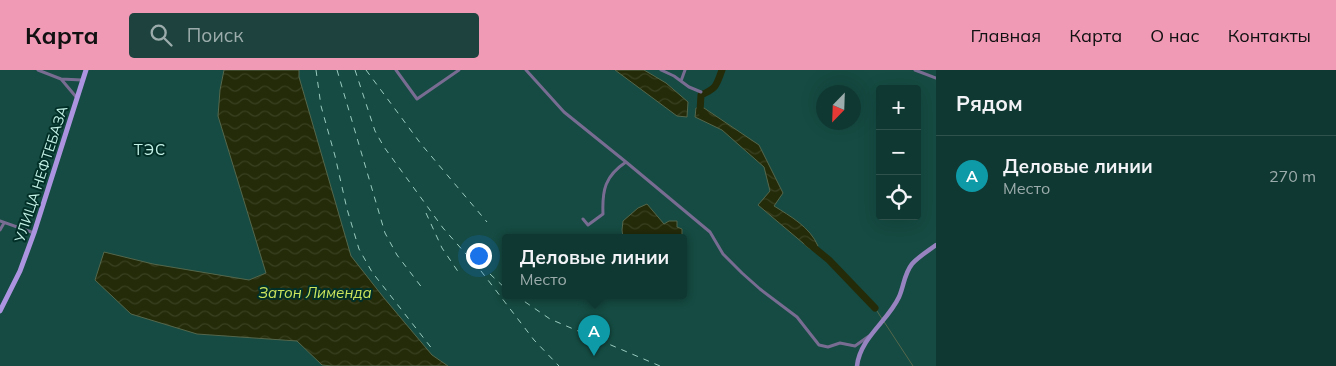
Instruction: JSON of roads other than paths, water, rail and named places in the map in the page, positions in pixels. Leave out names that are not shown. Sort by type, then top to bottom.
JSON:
[{"type":"main road","name":"УЛИЦА НЕФТЕБАЗА","points":[[0,311],[20,271],[34,233],[86,70]]},
{"type":"street","points":[[38,70],[61,78],[83,80]]},
{"type":"street","points":[[396,70],[417,99],[459,70]]},
{"type":"street","points":[[526,70],[564,112],[710,232],[723,254],[742,274],[797,317],[819,345],[828,347],[840,344],[855,346],[871,336]]},
{"type":"street","points":[[660,70],[701,92]]},
{"type":"street","points":[[682,81],[685,70]]},
{"type":"street","points":[[915,70],[936,78]]},
{"type":"street","points":[[61,78],[78,98]]},
{"type":"street","points":[[583,219],[588,225],[603,214],[602,195],[607,182],[614,172],[626,162]]},
{"type":"street","points":[[0,230],[2,222],[34,233]]},
{"type":"street","points":[[857,366],[871,336],[894,306],[906,274],[912,264],[936,244]]},
{"type":"water","name":"Затон Лименда","points":[[224,70],[299,70],[299,77],[351,256],[432,355],[448,366],[322,365],[297,341],[197,334],[131,314],[95,280],[104,252],[153,264],[249,280],[266,273],[218,116]]},
{"type":"water","points":[[615,70],[644,70],[666,83],[688,102],[687,117],[677,116]]},
{"type":"water","points":[[696,108],[704,108],[759,145],[783,193],[774,206],[805,228],[818,246],[810,249],[758,205],[770,191],[764,167],[722,130],[695,117]]},
{"type":"water","points":[[647,204],[664,224],[669,221],[677,221],[677,227],[682,229],[682,234],[623,234],[623,221],[638,208]]},
{"type":"waterway","points":[[705,114],[700,111],[701,95],[715,86],[722,70]]},
{"type":"waterway","points":[[807,242],[829,260],[875,308]]},
{"type":"waterway","points":[[875,308],[913,366]]},
{"type":"railway","points":[[316,70],[321,106],[359,249],[372,272],[433,350]]},
{"type":"railway","points":[[337,70],[385,233],[397,255],[423,289]]},
{"type":"railway","points":[[355,70],[375,131],[384,147],[443,228],[502,298]]},
{"type":"railway","points":[[366,70],[421,144],[487,222]]},
{"type":"railway","points":[[426,213],[442,248],[459,273]]},
{"type":"railway","points":[[490,274],[502,285]]},
{"type":"railway","points":[[503,299],[534,340],[559,366]]},
{"type":"railway","points":[[521,299],[550,319],[660,366]]},
{"type":"place","name":"Деловые линии","points":[[594,356]]},
{"type":"district","name":"ТЭС","points":[[150,149]]}]
